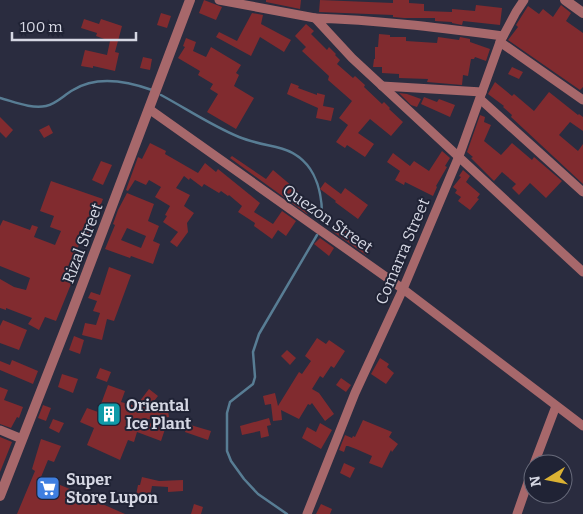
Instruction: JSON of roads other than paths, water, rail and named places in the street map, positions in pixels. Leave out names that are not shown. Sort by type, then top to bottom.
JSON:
[{"type":"street","name":"Rizal Street","points":[[0,496],[190,0]]},
{"type":"street","points":[[220,0],[315,18],[414,25],[501,39],[583,100]]},
{"type":"street","name":"Comarra Street","points":[[307,514],[355,393],[403,288],[459,156],[501,39],[524,0]]},
{"type":"street","points":[[565,0],[583,13]]},
{"type":"street","points":[[315,18],[352,58],[583,272]]},
{"type":"street","points":[[382,86],[481,95],[583,192]]},
{"type":"street","name":"Quezon Street","points":[[149,109],[403,288],[583,426]]},
{"type":"street","points":[[538,454],[556,406]]},
{"type":"street","points":[[0,430],[22,439]]},
{"type":"street","points":[[517,514],[523,497]]},
{"type":"waterway","points":[[0,98],[40,107],[53,103],[82,85],[102,81],[122,82],[152,90]]},
{"type":"waterway","points":[[161,95],[229,133],[289,151],[299,157],[307,165],[318,185],[322,221]]},
{"type":"waterway","points":[[287,514],[258,494],[231,461],[227,451],[227,413],[230,402],[253,384],[255,377],[253,352],[259,334],[317,235]]},
{"type":"place","name":"Oriental Ice Plant","points":[[109,414]]},
{"type":"place","name":"Super Store Lupon","points":[[48,488]]}]
